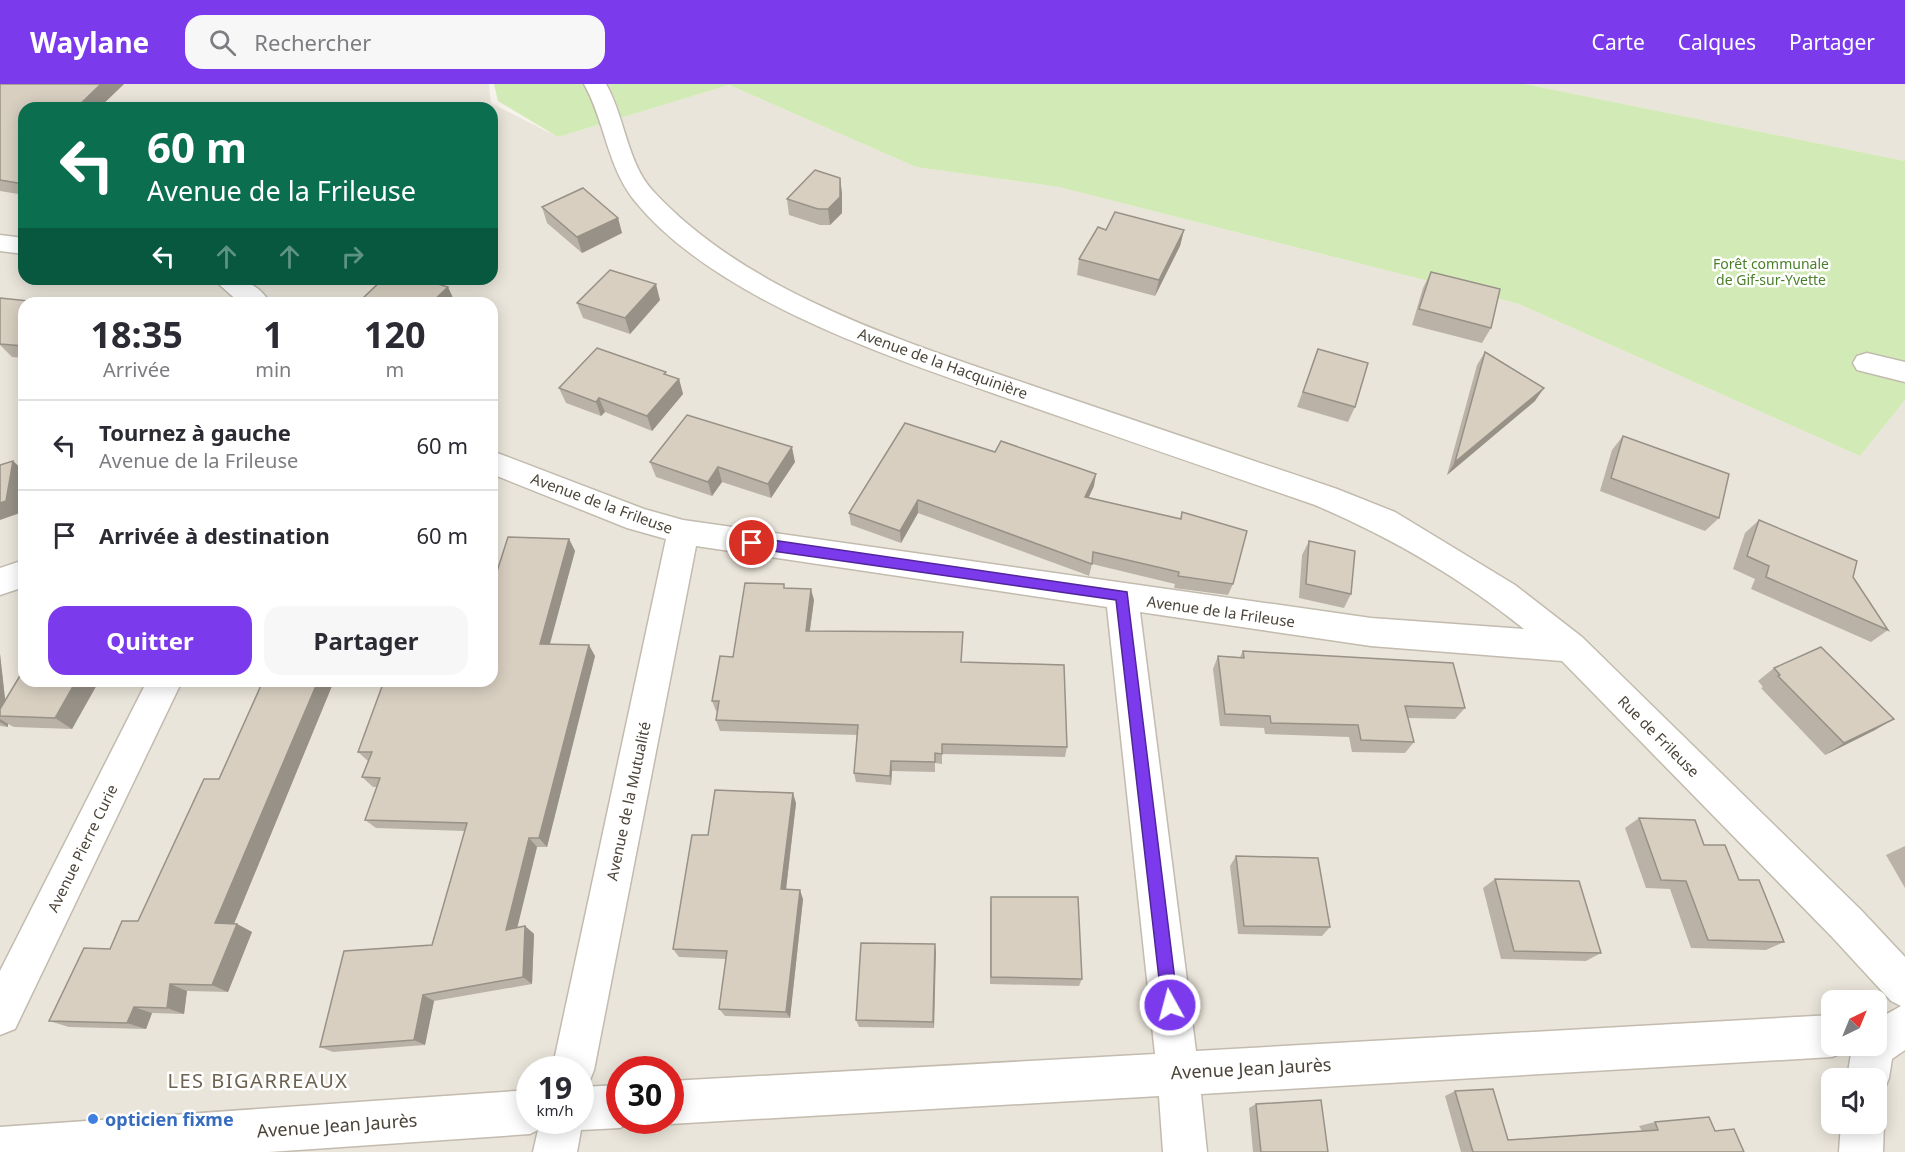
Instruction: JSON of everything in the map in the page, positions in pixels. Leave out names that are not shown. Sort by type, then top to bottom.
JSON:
[{"type":"street","name":"Avenue de la Hacquinière","points":[[595,84],[611,119],[621,151],[641,193],[681,234],[742,275],[844,326],[932,361],[1326,497],[1384,521]]},
{"type":"street","points":[[0,243],[18,245]]},
{"type":"street","points":[[234,285],[249,297]]},
{"type":"street","points":[[1867,363],[1905,372]]},
{"type":"street","name":"Avenue de la Frileuse","points":[[498,464],[638,519],[683,532],[1371,632],[1570,647]]},
{"type":"street","name":"Rue de Frileuse","points":[[1384,521],[1504,594],[1570,647],[1838,915],[1905,987]]},
{"type":"street","name":"Avenue de la Mutualité","points":[[576,1056],[683,532]]},
{"type":"street","points":[[0,582],[18,575]]},
{"type":"street","points":[[1122,596],[1178,1073],[1185,1152]]},
{"type":"street","name":"Avenue Pierre Curie","points":[[0,1014],[162,687]]},
{"type":"street","name":"Avenue Jean Jaurès","points":[[684,1102],[1821,1037]]},
{"type":"street","name":"Avenue Jean Jaurès","points":[[0,1149],[516,1113]]},
{"type":"street","points":[[555,1152],[559,1134]]},
{"type":"street","points":[[1861,1152],[1862,1134]]},
{"type":"shaded area","points":[[0,84],[489,84],[491,102],[18,102],[18,285],[498,285],[498,107],[558,137],[729,85],[916,167],[1059,187],[1519,304],[1860,456],[1905,400],[1905,1152],[0,1152]]},
{"type":"shaded area","points":[[1525,84],[1905,84],[1905,161]]},
{"type":"green space","name":"Forêt communale de Gif-sur-Yvette","points":[[494,84],[1525,84],[1905,161],[1905,400],[1860,456],[1519,304],[1059,187],[916,167],[729,85],[558,137],[498,101]]},
{"type":"building","points":[[0,84],[101,84],[82,102],[18,102],[18,183],[0,180]]},
{"type":"building","points":[[815,170],[840,178],[840,197],[828,209],[818,209],[787,199]]},
{"type":"building","points":[[583,188],[618,218],[577,237],[542,207]]},
{"type":"building","points":[[1115,212],[1184,230],[1159,280],[1079,259],[1098,227],[1106,230]]},
{"type":"building","points":[[610,270],[656,284],[625,318],[577,303]]},
{"type":"building","points":[[1431,272],[1500,289],[1491,328],[1419,309]]},
{"type":"building","points":[[377,285],[441,285],[448,287],[437,297],[364,297]]},
{"type":"building","points":[[0,298],[18,300],[18,346],[0,344]]},
{"type":"building","points":[[597,348],[666,372],[664,374],[679,379],[647,416],[599,398],[596,402],[559,388]]},
{"type":"building","points":[[1318,349],[1368,363],[1355,407],[1303,392]]},
{"type":"building","points":[[1485,352],[1544,388],[1455,462]]},
{"type":"building","points":[[687,415],[792,447],[768,484],[718,467],[708,482],[650,462]]},
{"type":"building","points":[[905,423],[995,452],[1001,441],[1096,474],[1085,497],[1181,519],[1182,512],[1247,531],[1233,584],[1178,576],[1179,572],[1093,552],[1092,564],[918,500],[900,531],[849,513]]},
{"type":"building","points":[[1623,436],[1729,474],[1719,518],[1611,478]]},
{"type":"building","points":[[13,461],[6,501],[0,503],[0,465]]},
{"type":"building","points":[[1759,520],[1857,561],[1853,577],[1888,630],[1766,577],[1769,566],[1747,556]]},
{"type":"building","points":[[508,537],[569,539],[540,644],[589,645],[539,838],[529,838],[506,930],[525,926],[523,977],[423,995],[414,1040],[320,1047],[344,951],[432,945],[467,823],[365,820],[380,778],[362,777],[372,752],[358,752],[382,687],[498,687],[498,568]]},
{"type":"building","points":[[1309,541],[1355,551],[1351,594],[1306,584]]},
{"type":"building","points":[[745,583],[784,584],[784,588],[811,589],[806,631],[963,632],[961,662],[1064,665],[1067,747],[942,744],[942,754],[935,753],[935,762],[891,761],[890,776],[854,773],[858,725],[716,720],[719,701],[712,701],[720,656],[733,657]]},
{"type":"building","points":[[1821,647],[1894,719],[1844,743],[1778,676],[1780,675],[1774,668]]},
{"type":"building","points":[[1243,651],[1453,663],[1465,708],[1405,706],[1414,742],[1361,740],[1358,725],[1271,723],[1270,716],[1225,714],[1218,656],[1244,658]]},
{"type":"building","points":[[18,679],[18,687],[73,687],[55,718],[0,716],[0,709]]},
{"type":"building","points":[[260,687],[315,687],[215,923],[237,924],[212,985],[170,984],[167,1008],[134,1007],[127,1023],[49,1021],[84,948],[110,949],[122,921],[138,921],[204,779],[219,779]]},
{"type":"building","points":[[715,790],[793,793],[781,889],[800,890],[786,1012],[719,1009],[727,951],[673,949],[692,835],[708,835]]},
{"type":"building","points":[[1639,818],[1695,820],[1704,845],[1725,845],[1739,880],[1759,880],[1784,942],[1708,940],[1686,881],[1661,880]]},
{"type":"building","points":[[1236,856],[1318,858],[1330,927],[1244,926]]},
{"type":"building","points":[[1495,879],[1579,881],[1601,953],[1514,951]]},
{"type":"building","points":[[991,897],[1078,897],[1082,979],[991,977]]},
{"type":"building","points":[[861,943],[935,944],[933,1022],[856,1020]]},
{"type":"building","points":[[1493,1089],[1508,1140],[1658,1130],[1655,1122],[1709,1117],[1715,1131],[1734,1129],[1744,1152],[1473,1152],[1455,1091]]},
{"type":"building","points":[[1321,1100],[1328,1152],[1261,1152],[1256,1104]]},
{"type":"place","name":"opticien fixme","points":[[93,1119]]},
{"type":"district","name":"LES BIGARREAUX","points":[[258,1080]]},
{"type":"route","points":[[752,543],[1122,596],[1170,1005]]}]
